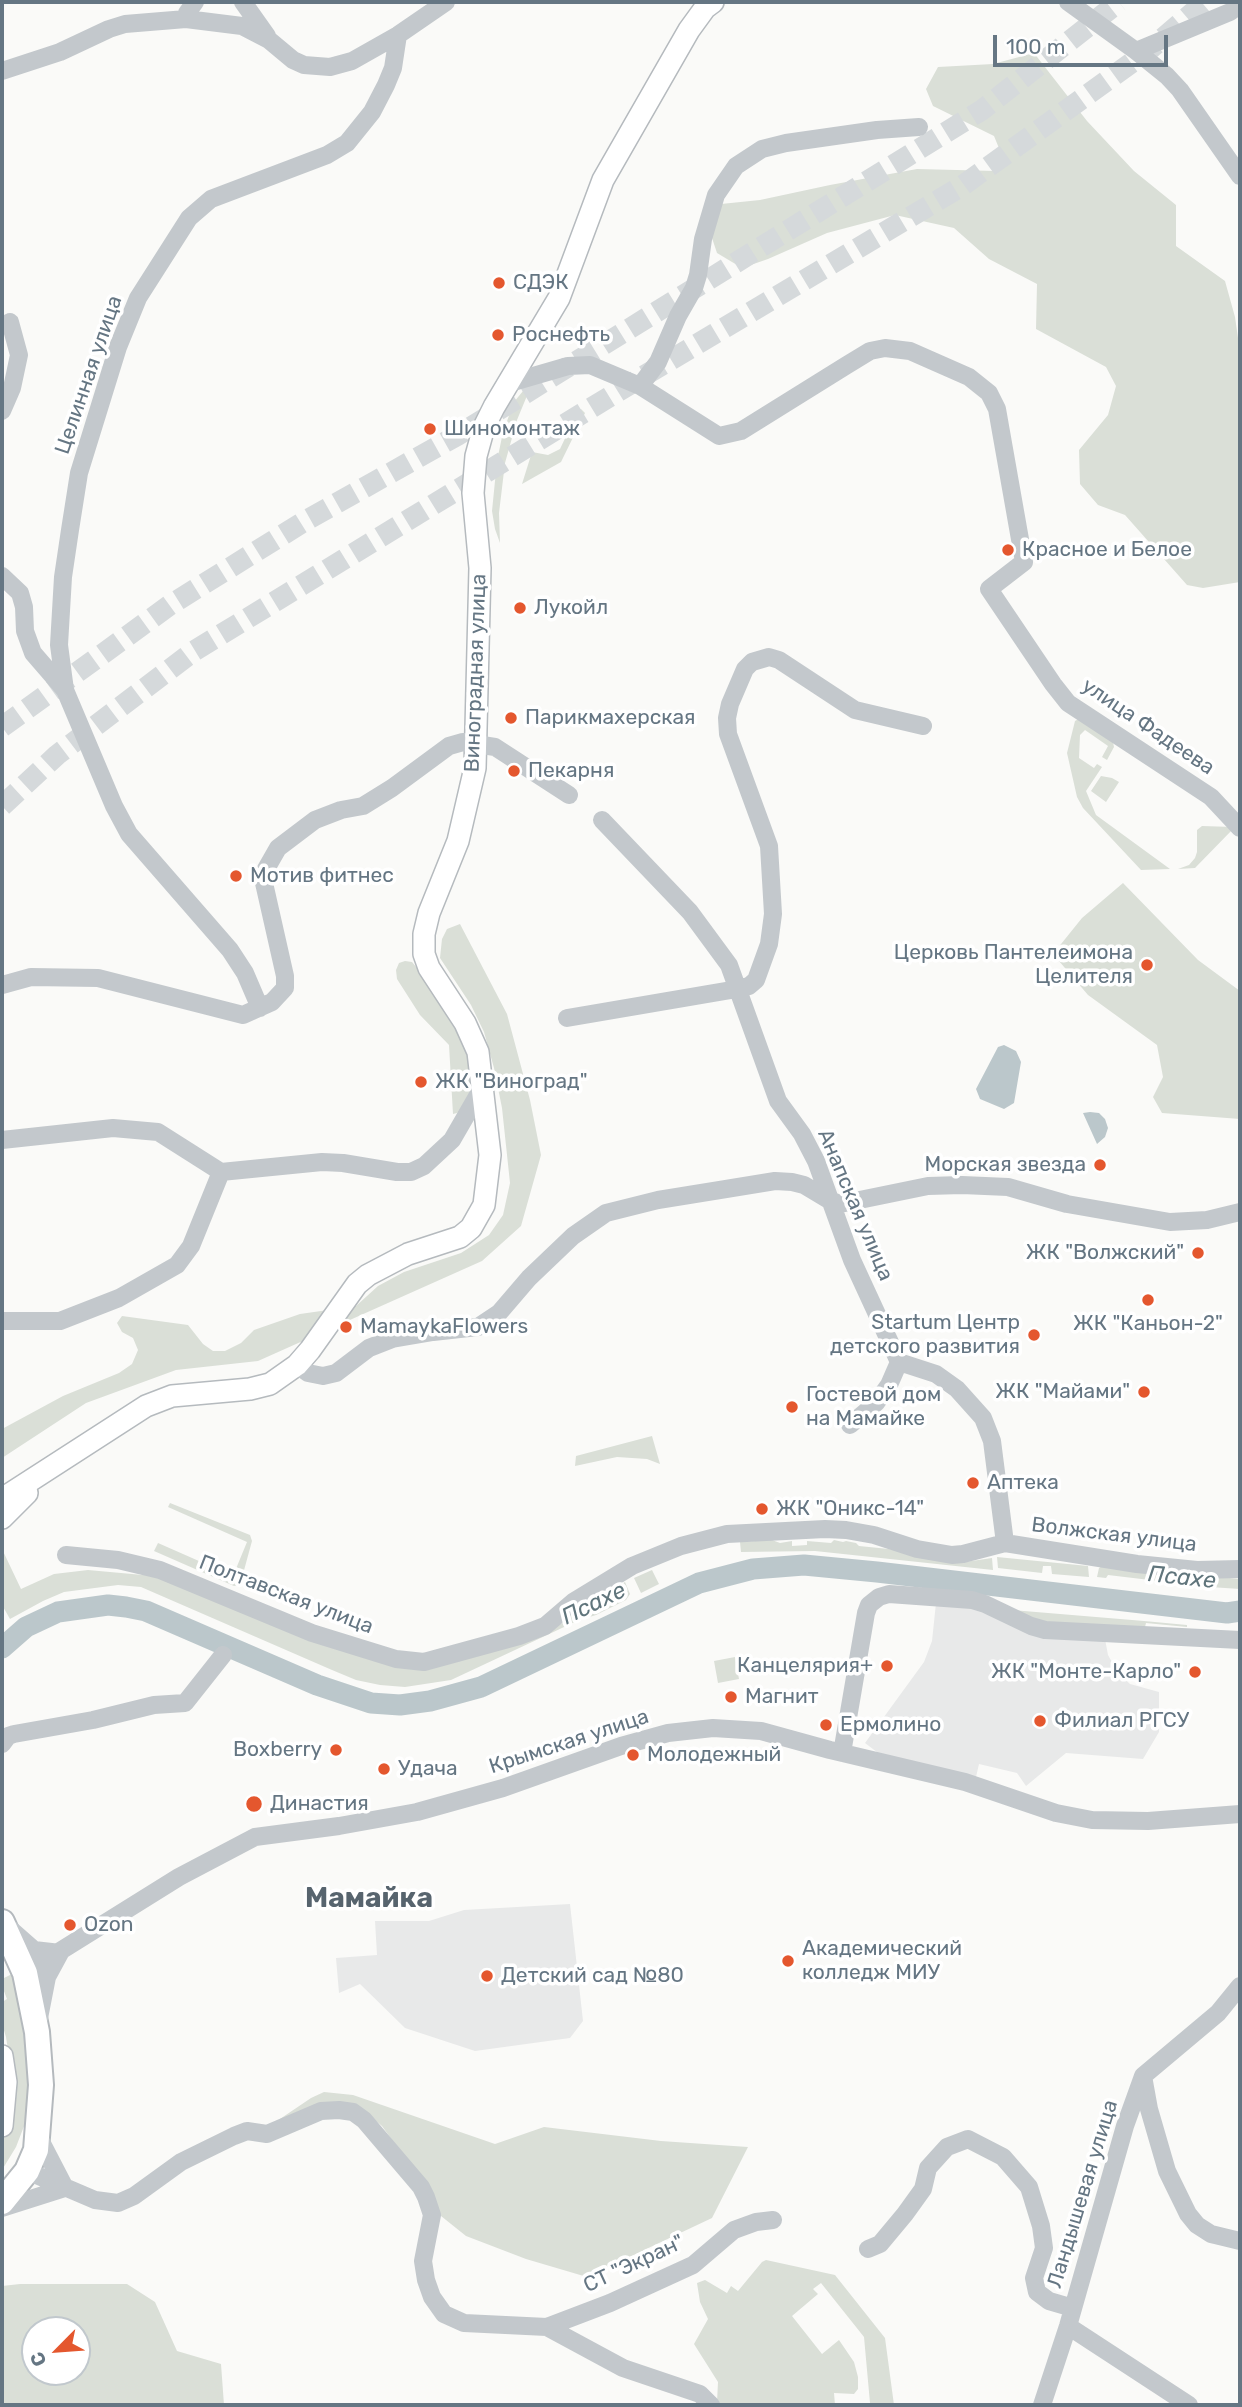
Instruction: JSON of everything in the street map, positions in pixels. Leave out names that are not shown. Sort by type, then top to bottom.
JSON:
[{"type":"highway","points":[[2,1922],[25,1973],[37,2032],[41,2085],[36,2150],[27,2171],[2,2202]]},
{"type":"main road","name":"Виноградная улица","points":[[64,1458],[161,1399],[270,1384],[297,1365],[316,1343],[357,1284],[368,1275],[408,1254],[460,1237],[477,1219],[487,1194],[490,1155],[478,1052],[472,1036],[429,968],[424,954],[424,934],[433,902],[458,841],[475,768],[480,568],[473,492],[475,468],[484,427],[506,384],[559,298],[603,180],[689,30],[705,8],[713,2]]},
{"type":"main road","points":[[2,1488],[64,1458]]},
{"type":"main road","points":[[2,1499],[64,1458]]},
{"type":"main road","points":[[2,1518],[64,1458]]},
{"type":"main road","points":[[2,2056],[6,2082],[2,2126]]},
{"type":"street","points":[[186,19],[194,2]]},
{"type":"street","points":[[243,2],[269,40]]},
{"type":"street","points":[[2,71],[60,52],[125,24],[186,19],[242,26],[269,40],[292,60],[304,65],[330,67],[352,61],[398,35],[446,2]]},
{"type":"street","points":[[1068,2],[1136,51],[1180,90],[1240,176]]},
{"type":"street","points":[[1136,51],[1230,12],[1240,5]]},
{"type":"street","name":"Целинная улица","points":[[260,1008],[245,973],[230,950],[129,834],[114,806],[65,690],[59,645],[63,577],[79,472],[102,396],[138,298],[190,218],[211,199],[327,155],[348,143],[386,85],[393,68],[398,35]]},
{"type":"street","points":[[640,386],[658,362],[678,316],[694,288],[703,239],[716,195],[736,166],[762,149],[786,143],[919,127]]},
{"type":"street","points":[[2,411],[12,388],[19,355],[10,322]]},
{"type":"street","name":"улица Фадеева","points":[[506,384],[568,366],[590,365],[640,386],[719,436],[741,431],[870,351],[886,348],[910,351],[969,377],[989,393],[997,409],[1024,562],[989,589],[1068,703],[1211,797],[1240,828]]},
{"type":"street","name":"Целинная улица","points":[[2,576],[20,593],[24,607],[25,631],[33,653],[65,690]]},
{"type":"street","points":[[567,1018],[737,989],[749,986],[756,980],[769,944],[774,902],[769,846],[728,734],[730,704],[745,669],[760,658],[779,660],[855,710],[923,726]]},
{"type":"street","points":[[2,985],[31,977],[99,978],[243,1015],[279,997],[285,988],[285,976],[264,883],[266,869],[278,848],[315,820],[341,810],[363,806],[392,789],[449,746],[463,742],[495,747],[569,795]]},
{"type":"street","name":"Анапская улица","points":[[602,820],[690,912],[729,965],[778,1101],[802,1134],[816,1161],[852,1260],[899,1362]]},
{"type":"street","points":[[2,1140],[113,1128],[158,1132],[221,1172],[322,1162],[411,1172],[424,1166],[453,1140],[482,1088]]},
{"type":"street","points":[[2,1321],[61,1321],[119,1298],[177,1265],[191,1246],[221,1172]]},
{"type":"street","points":[[297,1365],[308,1373],[323,1376],[336,1374],[369,1349],[392,1339],[478,1327],[499,1313],[529,1278],[573,1236],[606,1213],[658,1200],[775,1181],[804,1185],[840,1204],[928,1186],[962,1185],[1008,1187],[1067,1204],[1170,1222],[1207,1220],[1240,1212]]},
{"type":"street","points":[[850,1424],[876,1403],[889,1385],[899,1362]]},
{"type":"street","name":"Волжская улица","points":[[899,1362],[936,1374],[957,1388],[982,1418],[992,1441],[1004,1544],[1197,1570],[1240,1569]]},
{"type":"street","name":"Полтавская улица","points":[[66,1555],[118,1560],[160,1570],[312,1633],[396,1659],[424,1662],[519,1636],[545,1626],[573,1602],[632,1566],[681,1546],[727,1534],[846,1530],[951,1555],[963,1555],[1004,1544]]},
{"type":"street","points":[[842,1753],[866,1613],[869,1605],[879,1597],[889,1594],[972,1600],[1045,1630],[1240,1640]]},
{"type":"street","points":[[2,1744],[8,1736],[14,1734],[93,1720],[154,1705],[185,1703],[223,1655]]},
{"type":"street","name":"Крымская улица","points":[[25,1973],[179,1877],[255,1838],[417,1812],[503,1788],[621,1746],[668,1733],[713,1728],[747,1729],[965,1782],[1055,1813],[1092,1821],[1148,1821],[1240,1814]]},
{"type":"street","points":[[2,1922],[34,1950],[60,1953],[47,1978],[37,2032]]},
{"type":"street","name":"Ландышевая улица","points":[[1042,2405],[1071,2317],[1125,2126],[1143,2076],[1217,2013],[1240,1986]]},
{"type":"street","name":"Ландышевая улица","points":[[1143,2076],[1149,2109],[1167,2171],[1188,2214],[1197,2225],[1211,2234],[1240,2241]]},
{"type":"street","points":[[27,2171],[96,2200],[118,2203],[134,2196],[181,2162],[234,2136],[247,2131],[267,2134],[321,2111],[353,2112],[364,2120],[421,2187],[426,2197],[432,2215],[423,2261],[425,2280],[432,2297],[444,2314],[464,2323],[548,2327],[623,2368],[703,2402]]},
{"type":"street","points":[[38,2136],[65,2188]]},
{"type":"street","points":[[868,2249],[880,2244],[905,2214],[923,2189],[928,2168],[947,2147],[968,2139],[1003,2157],[1028,2187],[1041,2226],[1044,2248],[1034,2278],[1037,2292],[1189,2405]]},
{"type":"street","points":[[2,2208],[65,2188]]},
{"type":"street","name":"СТ \"Экран\"","points":[[548,2327],[610,2303],[693,2265],[734,2230],[756,2222],[774,2220]]},
{"type":"shaded area","points":[[1034,53],[1087,121],[1134,171],[1176,205],[1176,246],[1225,281],[1235,317],[1240,352],[1240,582],[1203,588],[1187,585],[1125,515],[1098,505],[1080,484],[1079,450],[1108,415],[1116,386],[1106,367],[1036,329],[1037,284],[989,259],[954,228],[895,215],[827,233],[742,268],[717,253],[709,229],[721,204],[760,200],[917,169],[996,171],[1005,163],[994,136],[933,106],[926,89],[938,67],[993,64]]},
{"type":"shaded area","points":[[531,386],[517,420],[505,463],[499,513],[500,543],[492,511],[497,461],[503,432],[514,402]]},
{"type":"shaded area","points":[[581,409],[585,413],[561,462],[522,484],[532,452],[548,455],[560,449]]},
{"type":"shaded area","points":[[1082,717],[1113,742],[1114,747],[1107,760],[1102,757],[1108,746],[1085,730],[1080,735],[1079,758],[1094,768],[1097,764],[1102,767],[1086,791],[1096,815],[1170,869],[1141,870],[1083,808],[1077,797],[1067,753],[1075,721]]},
{"type":"shaded area","points":[[1101,776],[1119,782],[1106,802],[1091,791]]},
{"type":"shaded area","points":[[1202,826],[1233,829],[1195,868],[1178,869],[1189,865],[1195,858],[1197,830]]},
{"type":"shaded area","points":[[1123,883],[1198,960],[1240,991],[1240,1119],[1162,1113],[1153,1097],[1163,1077],[1157,1045],[1088,995],[1053,954],[1082,918]]},
{"type":"shaded area","points":[[460,924],[507,1014],[530,1100],[541,1155],[521,1226],[482,1261],[258,1361],[176,1370],[86,1403],[2,1458],[2,1429],[63,1396],[119,1373],[132,1364],[138,1350],[133,1338],[122,1332],[117,1323],[122,1316],[188,1325],[203,1344],[213,1351],[225,1351],[241,1343],[254,1330],[300,1314],[356,1306],[378,1286],[404,1272],[461,1253],[489,1235],[503,1215],[510,1183],[502,1108],[484,1032],[471,1005],[440,958],[442,939],[447,929]]},
{"type":"shaded area","points":[[412,962],[417,968],[455,1025],[473,1069],[475,1083],[462,1110],[457,1113],[453,1114],[449,1045],[420,1015],[397,979],[396,970],[399,963]]},
{"type":"shaded area","points":[[1004,1045],[1016,1051],[1021,1062],[1014,1103],[1004,1109],[980,1099],[976,1089],[998,1047]]},
{"type":"shaded area","points":[[1083,1113],[1099,1113],[1108,1128],[1105,1137],[1097,1144]]},
{"type":"shaded area","points":[[652,1436],[660,1464],[647,1459],[617,1457],[575,1466],[576,1456]]},
{"type":"shaded area","points":[[170,1503],[250,1535],[252,1541],[240,1585],[234,1586],[154,1551],[158,1543],[233,1576],[247,1542],[168,1507]]},
{"type":"shaded area","points":[[772,1540],[780,1543],[792,1541],[792,1546],[807,1545],[807,1541],[846,1541],[859,1546],[889,1549],[958,1563],[992,1558],[993,1570],[815,1551],[741,1552],[740,1542]]},
{"type":"shaded area","points":[[2,1549],[21,1589],[54,1574],[88,1570],[143,1575],[152,1571],[407,1665],[550,1629],[565,1622],[564,1618],[574,1610],[579,1620],[451,1680],[405,1687],[380,1685],[356,1680],[141,1587],[118,1585],[64,1592],[10,1619],[2,1605]]},
{"type":"shaded area","points":[[997,1557],[1088,1566],[1089,1577],[1052,1574],[1051,1566],[1043,1566],[1042,1573],[998,1568]]},
{"type":"shaded area","points":[[1102,1566],[1240,1579],[1240,1589],[1210,1587],[1210,1580],[1201,1579],[1200,1586],[1108,1575],[1106,1578],[1097,1577]]},
{"type":"shaded area","points":[[652,1570],[659,1584],[641,1593],[634,1578]]},
{"type":"shaded area","points":[[625,1582],[630,1594],[626,1600],[583,1619],[580,1614],[591,1603]]},
{"type":"shaded area","points":[[936,1603],[976,1606],[1105,1639],[1108,1655],[1118,1673],[1130,1684],[1159,1692],[1159,1732],[1143,1759],[1066,1753],[1026,1786],[1017,1773],[979,1764],[976,1777],[886,1759],[865,1743],[924,1662],[932,1641]]},
{"type":"shaded area","points":[[1000,1609],[1187,1625],[1187,1627],[1146,1623],[1145,1627],[1086,1624],[1069,1629]]},
{"type":"shaded area","points":[[735,1657],[739,1679],[718,1683],[714,1661]]},
{"type":"shaded area","points":[[570,1904],[583,2021],[570,2038],[475,2051],[405,2028],[360,1984],[339,1993],[336,1958],[377,1955],[375,1921],[429,1921],[464,1910]]},
{"type":"shaded area","points":[[12,1974],[18,1987],[19,2005],[31,2032],[29,2092],[26,2121],[16,2147],[2,2170],[2,2139],[6,2122],[10,2063],[2,2024],[2,2002],[7,1999],[2,1979]]},
{"type":"shaded area","points":[[324,2092],[353,2095],[495,2144],[544,2127],[661,2141],[748,2147],[712,2218],[587,2277],[526,2259],[466,2236],[441,2216],[433,2197],[382,2126],[364,2111],[277,2121]]},
{"type":"shaded area","points":[[766,2260],[835,2275],[885,2338],[894,2405],[870,2403],[864,2337],[821,2283],[813,2289],[818,2294],[792,2316],[822,2354],[839,2340],[854,2362],[858,2389],[854,2394],[834,2393],[835,2405],[719,2405],[718,2382],[694,2344],[708,2319],[700,2302],[697,2283],[705,2280],[727,2293],[731,2286],[738,2291]]},
{"type":"shaded area","points":[[127,2284],[155,2302],[177,2351],[221,2364],[224,2405],[2,2405],[2,2286]]},
{"type":"waterway","name":"Псахе","points":[[2,1648],[26,1627],[58,1612],[108,1605],[126,1607],[146,1611],[317,1685],[371,1703],[400,1705],[430,1701],[481,1687],[699,1583],[753,1569],[804,1565],[1227,1613],[1240,1611]]},
{"type":"tunnel","points":[[2,727],[170,605],[305,521],[458,435],[982,110],[1119,2]]},
{"type":"tunnel","points":[[2,806],[57,755],[194,651],[637,380],[962,186],[1149,50],[1205,2]]},
{"type":"place","name":"СДЭК","points":[[499,283]]},
{"type":"place","name":"Роснефть","points":[[498,335]]},
{"type":"place","name":"Шиномонтаж","points":[[430,429]]},
{"type":"place","name":"Красное и Белое","points":[[1008,550]]},
{"type":"place","name":"Лукойл","points":[[520,608]]},
{"type":"place","name":"Парикмахерская","points":[[511,718]]},
{"type":"place","name":"Пекарня","points":[[514,771]]},
{"type":"place","name":"Мотив фитнес","points":[[236,876]]},
{"type":"place","name":"Церковь Пантелеимона Целителя","points":[[1147,965]]},
{"type":"place","name":"ЖК \"Виноград\"","points":[[421,1082]]},
{"type":"place","name":"Морская звезда","points":[[1100,1165]]},
{"type":"place","name":"ЖК \"Волжский\"","points":[[1198,1253]]},
{"type":"place","name":"ЖК \"Каньон-2\"","points":[[1148,1300]]},
{"type":"place","name":"MamaykaFlowers","points":[[346,1327]]},
{"type":"place","name":"Startum Центр детского развития","points":[[1034,1335]]},
{"type":"place","name":"ЖК \"Майами\"","points":[[1144,1392]]},
{"type":"place","name":"Гостевой дом на Мамайке","points":[[792,1407]]},
{"type":"place","name":"Аптека","points":[[973,1483]]},
{"type":"place","name":"ЖК \"Оникс-14\"","points":[[762,1509]]},
{"type":"place","name":"Канцелярия+","points":[[887,1666]]},
{"type":"place","name":"ЖК \"Монте-Карло\"","points":[[1195,1672]]},
{"type":"place","name":"Магнит","points":[[731,1697]]},
{"type":"place","name":"Филиал РГСУ","points":[[1040,1721]]},
{"type":"place","name":"Ермолино","points":[[826,1725]]},
{"type":"place","name":"Boxberry","points":[[336,1750]]},
{"type":"place","name":"Молодежный","points":[[633,1755]]},
{"type":"place","name":"Удача","points":[[384,1769]]},
{"type":"place","name":"Династия","points":[[254,1804]]},
{"type":"place","name":"Ozon","points":[[70,1925]]},
{"type":"place","name":"Академический колледж МИУ","points":[[788,1961]]},
{"type":"place","name":"Детский сад №80","points":[[487,1976]]},
{"type":"district","name":"Мамайка","points":[[369,1899]]}]
